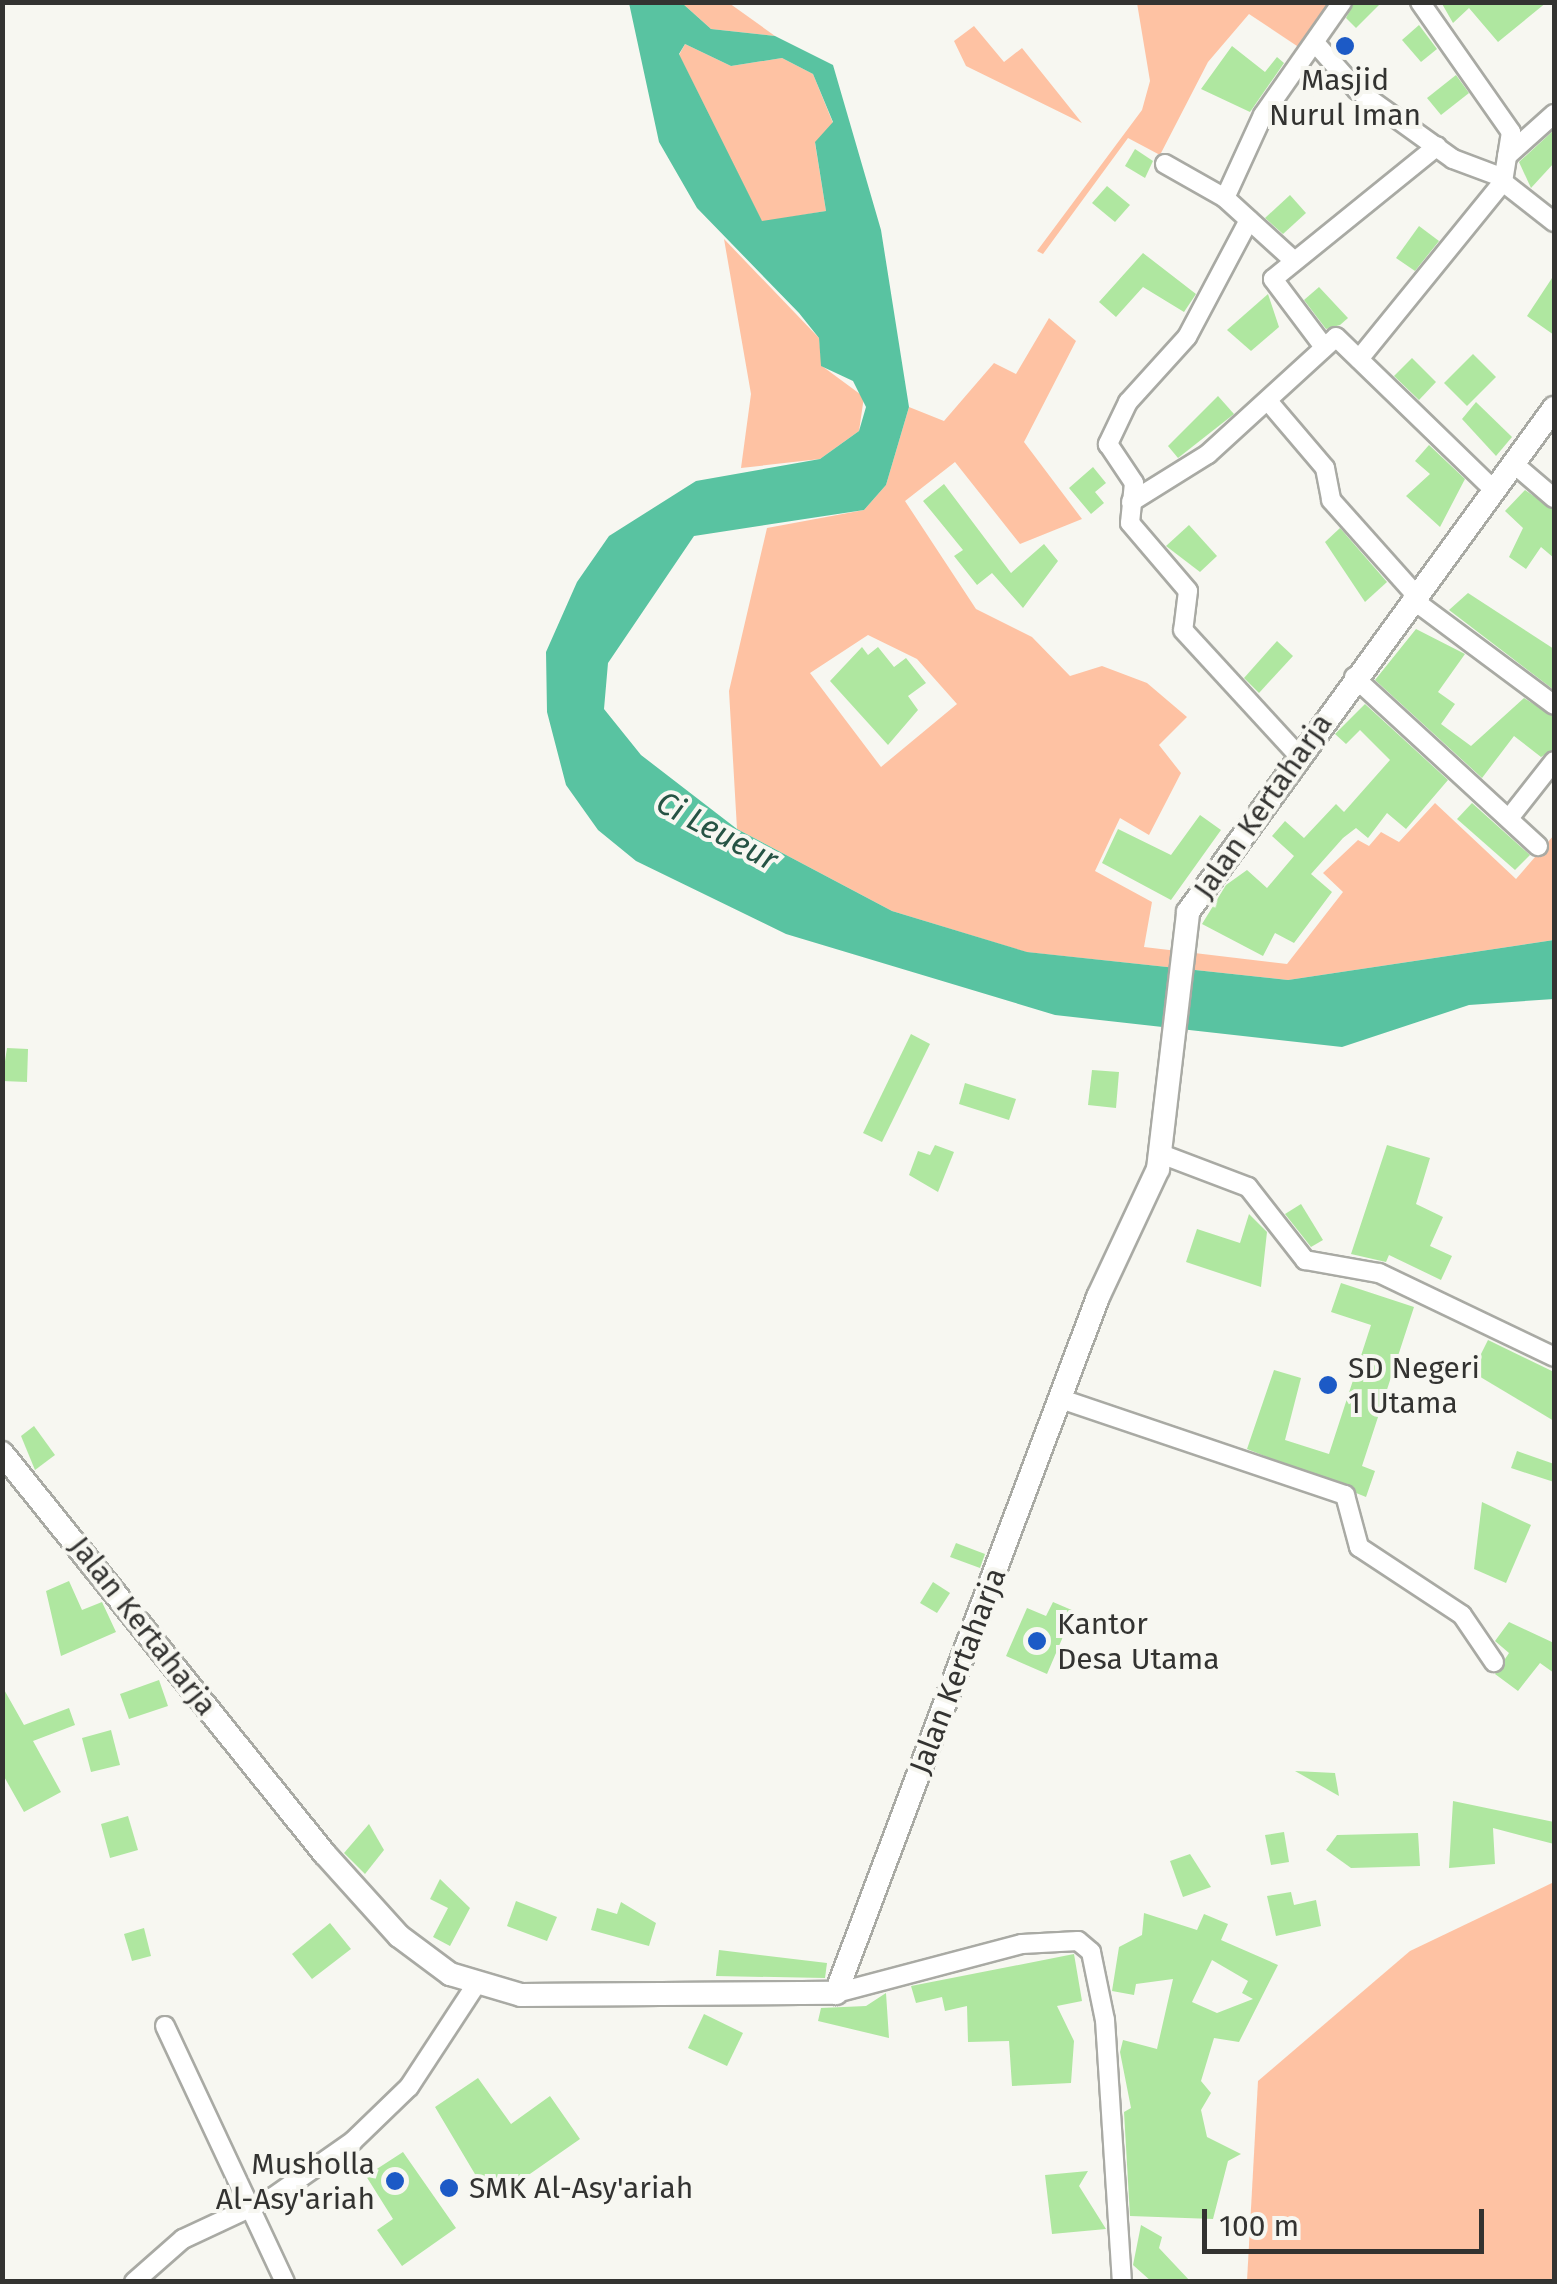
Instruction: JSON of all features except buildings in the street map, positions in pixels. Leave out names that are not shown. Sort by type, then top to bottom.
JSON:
[{"type":"street","points":[[1225,198],[1262,118],[1342,2]]},
{"type":"street","points":[[1359,358],[1502,180],[1508,126],[1420,2]]},
{"type":"street","points":[[1316,44],[1349,84],[1436,146],[1502,180],[1554,222]]},
{"type":"street","points":[[1506,156],[1554,114]]},
{"type":"street","points":[[1324,347],[1273,288],[1291,258],[1436,146]]},
{"type":"street","points":[[1166,164],[1225,198],[1291,258]]},
{"type":"street","points":[[1249,220],[1186,337],[1109,438],[1134,483],[1133,527],[1188,592],[1182,630],[1299,756]]},
{"type":"street","points":[[1131,502],[1167,486],[1339,337],[1494,489]]},
{"type":"street","points":[[1268,402],[1325,468],[1331,500],[1414,596],[1554,705]]},
{"type":"street","name":"Jalan Kertaharja","points":[[2,1453],[324,1852],[399,1936],[476,1986],[521,1995],[836,1993],[1061,1399],[1161,1154],[1164,1070],[1182,934],[1200,890],[1554,408]]},
{"type":"street","points":[[1513,463],[1554,498]]},
{"type":"street","points":[[1354,678],[1538,846]]},
{"type":"street","points":[[1510,817],[1554,761]]},
{"type":"street","points":[[1161,1154],[1248,1187],[1305,1260],[1379,1273],[1554,1357]]},
{"type":"street","points":[[1061,1399],[1344,1495],[1354,1542],[1458,1612],[1494,1662]]},
{"type":"street","points":[[836,1993],[1022,1944],[1078,1941],[1091,1952],[1105,2020],[1122,2282]]},
{"type":"street","points":[[134,2282],[183,2239],[314,2172],[387,2110],[476,1986]]},
{"type":"street","points":[[166,2026],[247,2209],[285,2282]]},
{"type":"shaded area","points":[[1328,2],[1333,8],[1300,48],[1249,14],[1208,62],[1160,155],[1128,138],[1043,254],[1037,251],[1142,110],[1150,81],[1137,3]]},
{"type":"shaded area","points":[[682,3],[729,3],[775,36],[711,29]]},
{"type":"shaded area","points":[[974,26],[1004,62],[1022,48],[1082,123],[966,66],[954,41]]},
{"type":"shaded area","points":[[685,44],[731,66],[782,58],[813,74],[833,123],[815,143],[826,211],[762,222],[679,55]]},
{"type":"shaded area","points":[[724,239],[819,338],[822,366],[864,397],[859,431],[820,459],[741,468],[751,394]]},
{"type":"shaded area","points":[[1049,318],[1076,341],[1024,442],[1082,519],[1020,544],[955,462],[905,501],[976,609],[1032,637],[1070,676],[1102,666],[1147,683],[1187,717],[1159,745],[1181,773],[1149,835],[1120,818],[1095,871],[1152,902],[1144,947],[1287,964],[1343,892],[1323,873],[1358,840],[1369,846],[1381,832],[1399,842],[1435,803],[1516,879],[1554,835],[1554,940],[1288,980],[1026,952],[892,911],[737,829],[729,691],[767,528],[864,510],[886,485],[909,407],[944,421],[994,363],[1016,374]],"holes":[[[868,635],[917,659],[957,704],[881,767],[810,673]]]},
{"type":"shaded area","points":[[1554,1882],[1554,2281],[1247,2281],[1258,2081],[1410,1951]]},
{"type":"water","name":"Ci Leueur","points":[[629,3],[682,3],[711,29],[775,36],[833,65],[881,230],[909,407],[886,485],[864,510],[694,536],[608,663],[604,709],[641,755],[737,829],[892,911],[1027,952],[1288,980],[1554,940],[1554,999],[1469,1005],[1342,1047],[1055,1015],[786,934],[636,861],[598,830],[566,785],[547,712],[546,652],[577,582],[609,536],[696,481],[820,459],[859,431],[866,407],[853,381],[821,366],[819,338],[799,313],[697,208],[659,142]],"holes":[[[685,44],[731,66],[782,58],[813,74],[833,122],[815,142],[826,211],[762,221],[679,54]]]},
{"type":"place","name":"Masjid Nurul Iman","points":[[1345,46]]},
{"type":"place","name":"SD Negeri 1 Utama","points":[[1328,1385]]},
{"type":"place","name":"Kantor Desa Utama","points":[[1037,1641]]},
{"type":"place","name":"Musholla Al-Asy'ariah","points":[[395,2181]]},
{"type":"place","name":"SMK Al-Asy'ariah","points":[[449,2188]]}]
